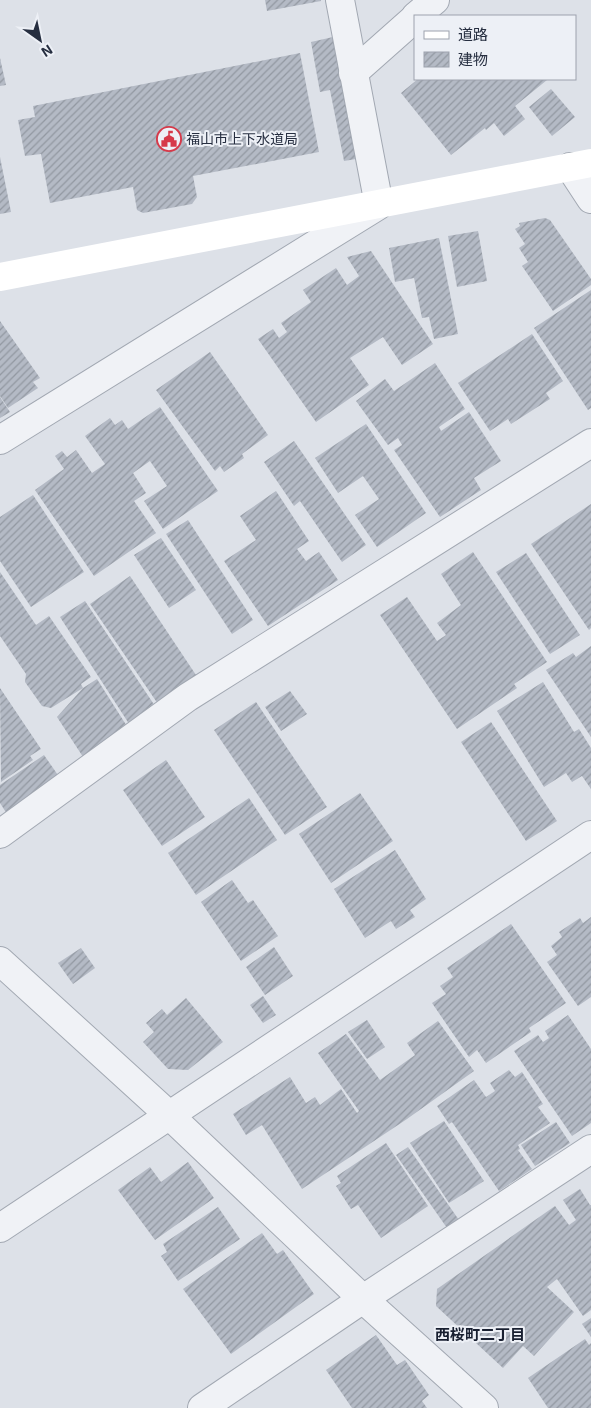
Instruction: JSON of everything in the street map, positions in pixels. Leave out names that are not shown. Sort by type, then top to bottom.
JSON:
[{"type":"street","points":[[340,0],[379,204]]},
{"type":"street","points":[[418,15],[435,0]]},
{"type":"street","points":[[354,73],[414,19]]},
{"type":"street","points":[[0,277],[581,165],[591,199]]},
{"type":"street","points":[[0,440],[379,204]]},
{"type":"street","points":[[0,834],[188,697],[591,443]]},
{"type":"street","points":[[0,1228],[591,835]]},
{"type":"street","points":[[0,961],[169,1115],[363,1299],[484,1408]]},
{"type":"street","points":[[202,1408],[363,1299],[591,1149]]},
{"type":"building","points":[[265,0],[321,0],[321,1],[267,11]]},
{"type":"building","points":[[333,37],[356,159],[344,161],[330,90],[320,92],[311,42]]},
{"type":"building","points":[[300,53],[319,152],[193,176],[197,197],[192,204],[143,213],[137,210],[133,187],[50,203],[41,154],[25,156],[18,120],[35,117],[33,106]]},
{"type":"building","points":[[0,58],[6,85],[0,86]]},
{"type":"building","points":[[417,80],[547,80],[515,106],[525,119],[504,136],[494,123],[451,155],[401,93]]},
{"type":"building","points":[[551,89],[575,117],[552,136],[529,107]]},
{"type":"building","points":[[0,157],[11,212],[0,214]]},
{"type":"building","points":[[545,218],[550,220],[591,279],[591,285],[553,311],[522,266],[528,262],[519,248],[525,244],[515,229],[520,226],[519,223]]},
{"type":"building","points":[[478,231],[487,281],[457,287],[448,236]]},
{"type":"building","points":[[439,238],[458,334],[434,339],[429,317],[422,318],[414,278],[395,282],[389,248]]},
{"type":"building","points":[[371,251],[433,344],[402,365],[383,337],[350,358],[369,385],[316,422],[258,339],[273,329],[279,338],[287,332],[281,323],[311,302],[303,290],[336,268],[347,285],[359,276],[347,257]]},
{"type":"building","points":[[591,290],[591,408],[588,410],[534,328]]},
{"type":"building","points":[[0,321],[40,378],[33,382],[38,388],[8,408],[0,396]]},
{"type":"building","points":[[532,334],[563,381],[546,393],[550,399],[511,424],[508,419],[490,431],[458,383]]},
{"type":"building","points":[[210,352],[268,435],[242,454],[244,458],[224,472],[220,466],[215,471],[156,390]]},
{"type":"building","points":[[435,363],[465,409],[439,427],[441,431],[469,412],[501,461],[474,478],[481,490],[440,517],[394,450],[402,445],[398,438],[388,445],[356,401],[385,379],[394,391]]},
{"type":"building","points":[[0,397],[10,412],[0,418]]},
{"type":"building","points":[[160,407],[218,491],[163,529],[144,501],[167,486],[150,461],[133,473],[146,493],[134,501],[156,533],[94,576],[35,490],[64,469],[55,456],[62,451],[67,457],[76,450],[92,473],[105,464],[85,436],[110,418],[115,425],[122,420],[128,429]]},
{"type":"building","points":[[366,424],[426,513],[377,547],[355,515],[379,499],[363,476],[338,493],[315,458]]},
{"type":"building","points":[[294,441],[366,545],[342,562],[300,501],[294,506],[264,462]]},
{"type":"building","points":[[276,491],[309,541],[297,549],[306,561],[319,552],[338,580],[268,626],[224,561],[256,540],[240,516]]},
{"type":"building","points":[[33,495],[84,572],[31,607],[0,561],[0,517]]},
{"type":"building","points":[[591,504],[591,628],[589,630],[531,544]]},
{"type":"building","points":[[188,520],[253,620],[232,634],[166,534]]},
{"type":"building","points":[[161,538],[196,590],[169,608],[134,555]]},
{"type":"building","points":[[473,552],[547,662],[514,684],[517,688],[457,729],[380,615],[407,597],[437,641],[446,635],[437,623],[461,605],[441,574]]},
{"type":"building","points":[[526,553],[580,635],[550,654],[496,572]]},
{"type":"building","points":[[0,572],[36,625],[49,616],[91,677],[81,684],[83,688],[51,708],[42,706],[25,682],[26,674],[0,636]]},
{"type":"building","points":[[130,576],[200,681],[160,707],[90,604]]},
{"type":"building","points":[[85,601],[159,712],[133,730],[60,617]]},
{"type":"building","points":[[591,646],[591,737],[546,670],[573,653],[576,657]]},
{"type":"building","points":[[97,679],[130,731],[85,760],[57,717],[83,688]]},
{"type":"building","points":[[543,682],[574,732],[579,729],[591,748],[591,789],[582,776],[572,782],[566,773],[544,787],[497,711]]},
{"type":"building","points":[[0,688],[41,749],[30,756],[33,760],[1,782]]},
{"type":"building","points":[[290,691],[307,714],[281,731],[265,707]]},
{"type":"building","points":[[256,702],[327,807],[285,835],[214,730]]},
{"type":"building","points":[[491,722],[557,821],[526,841],[461,742]]},
{"type":"building","points":[[44,755],[60,778],[7,814],[0,803],[0,785]]},
{"type":"building","points":[[166,760],[205,817],[162,846],[123,790]]},
{"type":"building","points":[[360,793],[393,841],[331,883],[299,834]]},
{"type":"building","points":[[249,798],[277,840],[196,895],[168,853]]},
{"type":"building","points":[[395,850],[426,899],[410,910],[415,917],[396,929],[391,921],[365,938],[334,889]]},
{"type":"building","points":[[232,880],[248,903],[253,900],[278,936],[241,961],[201,902]]},
{"type":"building","points":[[591,917],[591,997],[578,1006],[547,962],[557,955],[551,946],[562,937],[559,932],[580,918],[583,923]]},
{"type":"building","points":[[511,924],[566,1003],[529,1028],[531,1032],[486,1063],[477,1050],[469,1057],[432,1003],[446,994],[440,986],[453,977],[447,968]]},
{"type":"building","points":[[274,947],[293,976],[265,995],[246,967]]},
{"type":"building","points":[[81,948],[95,968],[73,984],[58,963]]},
{"type":"building","points":[[263,996],[276,1015],[263,1023],[250,1005]]},
{"type":"building","points":[[186,998],[223,1042],[188,1070],[168,1069],[143,1042],[154,1032],[146,1023],[162,1009],[167,1015]]},
{"type":"building","points":[[568,1015],[591,1049],[591,1123],[572,1136],[514,1051],[538,1035],[543,1042],[549,1038],[545,1031]]},
{"type":"building","points":[[367,1020],[385,1047],[367,1059],[348,1032]]},
{"type":"building","points":[[438,1021],[474,1071],[407,1119],[302,1189],[262,1125],[246,1135],[233,1114],[290,1077],[306,1103],[315,1097],[320,1105],[341,1089],[357,1113],[359,1111],[318,1053],[346,1034],[380,1080],[415,1055],[407,1043]]},
{"type":"building","points":[[509,1070],[515,1077],[522,1072],[543,1104],[538,1107],[550,1123],[518,1145],[520,1149],[518,1150],[532,1169],[499,1191],[452,1122],[449,1124],[437,1106],[474,1080],[486,1097],[495,1091],[490,1083]]},
{"type":"building","points":[[444,1121],[484,1181],[449,1203],[410,1143]]},
{"type":"building","points":[[556,1122],[570,1143],[535,1166],[521,1145]]},
{"type":"building","points":[[386,1143],[428,1206],[381,1238],[358,1205],[351,1209],[336,1186],[341,1183],[337,1176]]},
{"type":"building","points":[[408,1147],[459,1220],[447,1228],[396,1155]]},
{"type":"building","points":[[188,1162],[214,1198],[155,1240],[118,1190],[150,1167],[161,1182]]},
{"type":"building","points":[[580,1189],[591,1205],[591,1310],[583,1316],[557,1279],[547,1287],[574,1312],[534,1356],[523,1346],[503,1368],[436,1306],[437,1289],[555,1206],[569,1225],[576,1220],[563,1200]]},
{"type":"building","points":[[218,1207],[240,1239],[178,1281],[161,1256],[167,1252],[163,1244]]},
{"type":"building","points":[[262,1233],[277,1254],[283,1250],[314,1294],[231,1354],[183,1289]]},
{"type":"building","points":[[591,1318],[591,1337],[582,1324]]},
{"type":"building","points":[[376,1335],[397,1365],[405,1360],[429,1395],[422,1401],[427,1408],[352,1408],[326,1370]]},
{"type":"building","points":[[585,1339],[589,1345],[591,1343],[591,1408],[548,1408],[528,1378]]},
{"type":"place","name":"福山市上下水道局","points":[[169,139]]},
{"type":"district","name":"西桜町二丁目","points":[[480,1335]]}]
